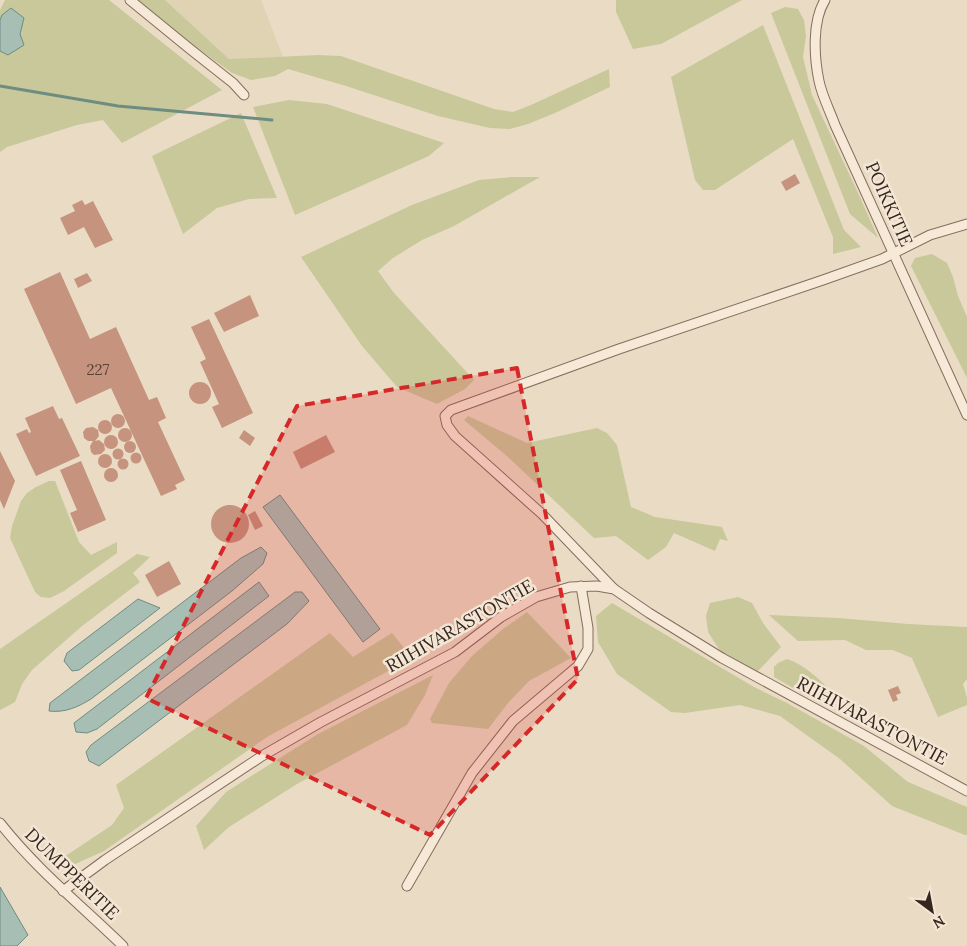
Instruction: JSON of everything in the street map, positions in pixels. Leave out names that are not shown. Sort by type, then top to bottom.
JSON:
[{"type":"street","points":[[130,0],[233,82],[244,95]]},
{"type":"street","name":"POIKKITIE","points":[[825,0],[821,7],[814,40],[819,81],[835,125],[967,415]]},
{"type":"street","points":[[614,589],[542,514],[455,436],[447,425],[445,416],[451,410],[458,407],[637,343],[823,280],[893,254],[930,235],[967,224]]},
{"type":"street","points":[[407,886],[472,773],[513,721],[578,666],[588,649],[588,628],[581,586]]},
{"type":"street","name":"RIIHIVARASTONTIE","points":[[63,891],[105,860],[262,756],[304,731],[455,652],[501,617],[536,597],[570,587],[597,586],[614,589],[722,658],[967,791]]},
{"type":"street","name":"DUMPPERITIE","points":[[0,823],[12,839],[63,891],[97,920],[123,946]]},
{"type":"highlighted area","points":[[517,368],[578,679],[430,835],[146,698],[297,406]]},
{"type":"shaded area","points":[[165,0],[261,0],[283,57],[229,59]]},
{"type":"shaded area","points":[[11,8],[24,18],[20,34],[24,45],[8,55],[0,51],[0,20],[2,15]]},
{"type":"shaded area","points":[[280,495],[380,629],[363,642],[263,507]]},
{"type":"shaded area","points":[[261,547],[267,553],[263,564],[232,591],[91,699],[71,709],[49,711],[50,703],[241,558]]},
{"type":"shaded area","points":[[259,582],[269,596],[97,729],[87,733],[76,732],[74,723]]},
{"type":"shaded area","points":[[295,592],[302,592],[309,601],[287,624],[99,766],[89,761],[86,752],[91,745]]},
{"type":"shaded area","points":[[138,599],[160,608],[79,670],[72,671],[64,661],[67,653]]},
{"type":"shaded area","points":[[0,887],[28,935],[17,946],[0,946]]},
{"type":"green space","points":[[5,0],[109,0],[222,90],[122,143],[103,120],[77,125],[7,147],[0,152],[0,10]]},
{"type":"green space","points":[[138,0],[165,0],[229,59],[318,55],[341,56],[494,109],[513,112],[609,69],[610,87],[528,124],[510,129],[490,128],[438,116],[288,69],[275,76],[251,80],[232,73],[178,34]]},
{"type":"green space","points":[[616,0],[742,0],[661,44],[633,49],[616,12]]},
{"type":"green space","points":[[785,7],[798,9],[804,20],[806,36],[803,57],[812,95],[878,238],[850,214],[771,13]]},
{"type":"green space","points":[[763,25],[844,230],[861,247],[833,254],[833,237],[793,139],[715,190],[703,190],[695,180],[671,77]]},
{"type":"green space","points":[[289,100],[327,104],[444,143],[429,156],[295,215],[253,107]]},
{"type":"green space","points":[[241,113],[277,198],[249,199],[217,208],[183,234],[152,156]]},
{"type":"green space","points":[[540,177],[454,226],[422,240],[393,258],[378,271],[394,293],[474,380],[465,389],[437,404],[397,387],[362,346],[301,257],[412,205],[479,180]]},
{"type":"green space","points":[[932,254],[947,263],[967,317],[967,378],[911,266],[915,258]]},
{"type":"green space","points":[[468,416],[527,443],[597,428],[607,433],[617,445],[631,507],[655,517],[722,527],[728,541],[720,539],[715,551],[674,533],[666,547],[648,560],[616,536],[594,538],[508,457],[464,420]]},
{"type":"green space","points":[[49,481],[55,481],[79,542],[91,555],[117,542],[117,553],[64,591],[50,598],[41,597],[35,592],[10,538],[12,526],[21,501],[27,493]]},
{"type":"green space","points":[[137,554],[150,557],[133,573],[140,582],[82,626],[32,670],[22,684],[15,702],[0,710],[0,649]]},
{"type":"green space","points":[[738,597],[752,603],[763,623],[781,647],[758,671],[722,654],[708,632],[706,616],[710,603]]},
{"type":"green space","points":[[612,603],[754,687],[864,746],[908,782],[967,807],[967,835],[892,806],[840,759],[780,716],[740,705],[685,713],[671,712],[617,674],[598,642],[596,616]]},
{"type":"green space","points":[[527,612],[571,658],[529,681],[508,703],[488,729],[432,723],[430,719],[449,683],[472,656],[503,629]]},
{"type":"green space","points":[[769,615],[967,627],[967,679],[963,684],[967,705],[938,717],[912,658],[893,650],[866,650],[845,640],[798,641]]},
{"type":"green space","points":[[330,633],[353,657],[392,633],[412,658],[267,737],[104,851],[73,865],[58,861],[112,825],[124,808],[116,785]]},
{"type":"green space","points":[[787,659],[800,665],[817,677],[832,692],[831,698],[822,702],[814,700],[774,677],[774,667]]},
{"type":"green space","points":[[433,675],[425,695],[407,725],[297,784],[229,827],[204,850],[196,826],[226,792],[318,734]]},
{"type":"building","points":[[795,174],[800,183],[786,191],[781,182]]},
{"type":"building","points":[[82,200],[85,205],[93,201],[113,240],[95,248],[84,227],[68,235],[60,218],[75,211],[72,205]]},
{"type":"building","points":[[60,272],[90,339],[116,327],[149,400],[157,397],[166,418],[158,422],[185,480],[175,485],[177,489],[161,496],[111,388],[76,404],[24,289]]},
{"type":"building","points":[[87,273],[92,281],[78,288],[74,279]]},
{"type":"building","points":[[250,295],[259,316],[224,332],[214,313]]},
{"type":"building","points":[[209,319],[253,413],[222,428],[212,407],[219,404],[200,362],[206,359],[191,327]]},
{"type":"building","points":[[200,382],[208,385],[211,393],[208,401],[200,404],[192,401],[189,393],[192,385]]},
{"type":"building","points":[[53,406],[59,419],[62,418],[80,456],[36,476],[16,434],[27,429],[29,433],[31,432],[25,418]]},
{"type":"building","points":[[115,414],[121,414],[125,421],[121,428],[115,428],[111,424],[111,418]]},
{"type":"building","points":[[102,420],[108,420],[112,427],[108,434],[102,434],[98,430],[98,424]]},
{"type":"building","points":[[93,427],[98,430],[99,436],[95,441],[99,440],[104,444],[105,450],[101,454],[94,455],[91,452],[90,446],[93,441],[88,441],[84,438],[83,432],[86,428]]},
{"type":"building","points":[[122,428],[128,428],[132,435],[128,442],[122,442],[118,438],[118,432]]},
{"type":"building","points":[[244,430],[255,438],[250,446],[239,438]]},
{"type":"building","points":[[108,435],[114,435],[118,442],[114,449],[108,449],[104,445],[104,439]]},
{"type":"building","points":[[326,435],[335,452],[301,469],[293,452]]},
{"type":"building","points":[[130,441],[136,447],[130,453],[124,447]]},
{"type":"building","points":[[118,448],[124,454],[118,460],[112,454]]},
{"type":"building","points":[[0,451],[15,481],[4,509],[0,500]]},
{"type":"building","points":[[136,452],[142,458],[136,464],[130,458]]},
{"type":"building","points":[[102,454],[108,454],[112,461],[108,468],[102,468],[98,464],[98,458]]},
{"type":"building","points":[[123,458],[129,464],[123,470],[117,464]]},
{"type":"building","points":[[81,461],[106,520],[78,532],[70,513],[77,510],[60,470]]},
{"type":"building","points":[[108,468],[114,468],[118,475],[114,482],[108,482],[104,478],[104,472]]},
{"type":"building","points":[[230,505],[244,510],[249,524],[244,538],[230,543],[216,538],[211,524],[216,510]]},
{"type":"building","points":[[255,511],[263,526],[255,530],[248,515]]},
{"type":"building","points":[[169,561],[181,584],[157,597],[145,575]]},
{"type":"building","points":[[898,686],[901,693],[896,695],[898,700],[893,702],[888,690]]},
{"type":"waterway","points":[[0,86],[118,106],[272,120]]}]
